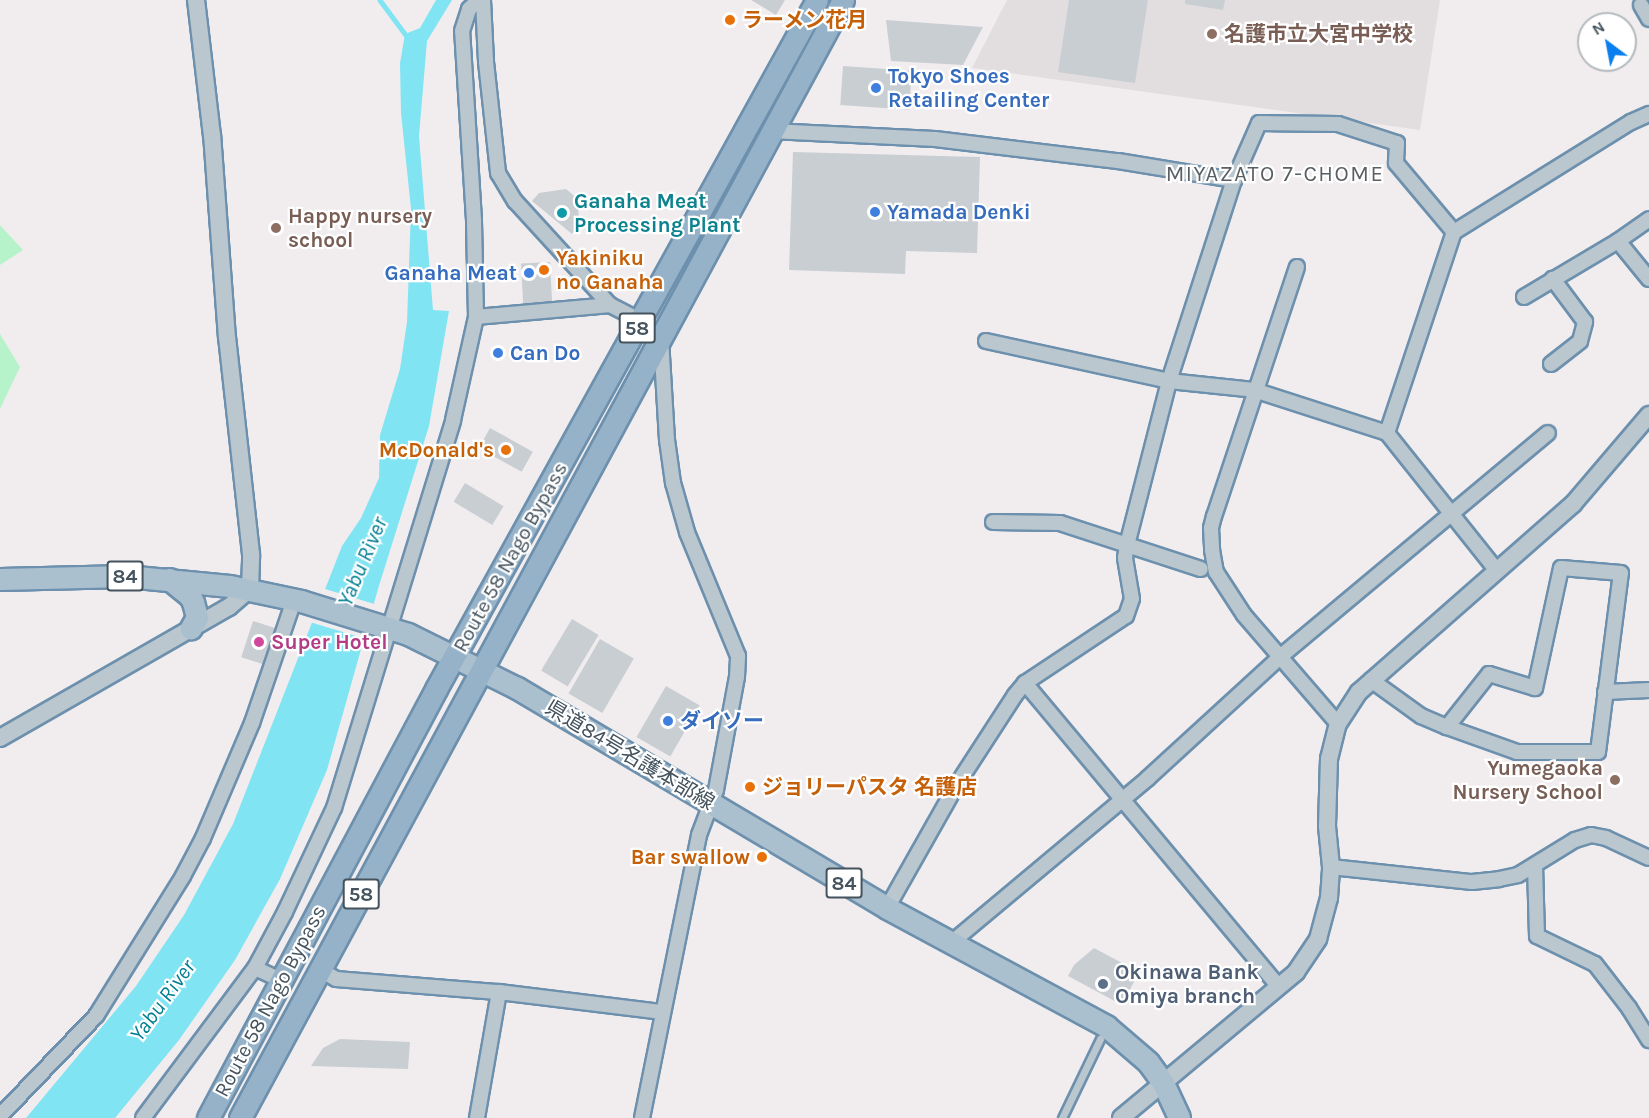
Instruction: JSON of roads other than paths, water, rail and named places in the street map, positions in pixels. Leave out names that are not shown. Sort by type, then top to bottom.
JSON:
[{"type":"highway","name":"Route 58 Nago Bypass","points":[[208,1118],[455,656],[818,0]]},
{"type":"highway","name":"Route 58 Nago Bypass","points":[[240,1118],[480,669],[843,0]]},
{"type":"main road","name":"県道84号名護本部線","points":[[0,579],[70,576],[169,579],[250,589],[384,625],[455,656],[517,688],[887,908],[1118,1033],[1140,1053],[1163,1083],[1179,1118]]},
{"type":"main road","points":[[169,579],[190,596],[193,602],[197,617],[191,628]]},
{"type":"street","points":[[0,738],[229,607],[250,589],[251,554],[227,338],[212,136],[196,0]]},
{"type":"street","points":[[481,0],[498,173],[515,201],[610,304],[641,321]]},
{"type":"street","points":[[143,1118],[255,968],[285,912],[334,808],[384,625],[453,420],[476,317],[474,220],[462,31],[469,9],[481,0]]},
{"type":"street","points":[[1641,5],[1649,19]]},
{"type":"street","points":[[1387,434],[1454,232],[1631,122],[1649,114]]},
{"type":"street","points":[[887,908],[956,786],[1025,683],[1126,616],[1132,599],[1125,558],[1127,545],[1169,381],[1234,180],[1258,123],[1338,124],[1397,143],[1396,163],[1454,232]]},
{"type":"street","points":[[771,131],[935,139],[1118,161],[1234,180]]},
{"type":"street","points":[[1524,297],[1618,241],[1649,219]]},
{"type":"street","points":[[1618,241],[1649,279]]},
{"type":"street","points":[[1297,267],[1254,390],[1244,430],[1211,528],[1212,550],[1216,572],[1244,615],[1338,724]]},
{"type":"street","points":[[1551,364],[1580,341],[1585,322],[1553,279]]},
{"type":"street","points":[[476,317],[610,304]]},
{"type":"street","points":[[642,1118],[699,835],[716,789],[727,735],[738,656],[687,532],[673,483],[666,440],[661,336]]},
{"type":"street","points":[[986,341],[1169,381],[1254,390],[1387,434],[1497,571]]},
{"type":"street","points":[[1121,1118],[1280,987],[1296,972],[1318,939],[1329,898],[1331,867],[1327,790],[1329,759],[1338,724],[1359,692],[1573,504],[1649,415]]},
{"type":"street","points":[[951,943],[1123,798],[1280,657],[1548,433]]},
{"type":"street","points":[[993,522],[1060,523],[1201,569]]},
{"type":"street","points":[[1371,680],[1421,716],[1447,727],[1517,752],[1598,752],[1621,573],[1561,568],[1535,688],[1489,674],[1447,727]]},
{"type":"street","points":[[0,1116],[96,1016],[183,876],[203,838],[252,723],[298,601]]},
{"type":"street","points":[[1025,683],[1280,987]]},
{"type":"street","points":[[1605,692],[1649,690]]},
{"type":"street","points":[[1331,867],[1472,882],[1518,875],[1575,840],[1591,835],[1606,838],[1649,858]]},
{"type":"street","points":[[1534,865],[1537,936],[1595,964],[1629,1008],[1649,1040]]},
{"type":"street","points":[[255,968],[281,980]]},
{"type":"street","points":[[321,970],[336,979],[499,992],[663,1012]]},
{"type":"street","points":[[477,1118],[499,992]]},
{"type":"lane","points":[[1062,1118],[1100,1039]]},
{"type":"water","name":"Yabu River","points":[[436,0],[452,0],[427,41],[419,136],[433,310],[449,311],[429,426],[378,589],[327,770],[280,879],[235,960],[179,1040],[115,1118],[26,1118],[136,986],[184,915],[233,824],[342,546],[361,518],[379,478],[380,435],[400,369],[407,322],[411,209],[401,113],[400,63],[405,34],[420,28]]},
{"type":"waterway","points":[[380,0],[409,39]]},
{"type":"place","name":"ラーメン花月","points":[[730,20]]},
{"type":"place","name":"名護市立大宮中学校","points":[[1212,34]]},
{"type":"place","name":"Tokyo Shoes Retailing Center","points":[[876,88]]},
{"type":"place","name":"Yamada Denki","points":[[875,212]]},
{"type":"place","name":"Ganaha Meat Processing Plant","points":[[562,213]]},
{"type":"place","name":"Happy nursery school","points":[[276,228]]},
{"type":"place","name":"Yakiniku no Ganaha","points":[[544,270]]},
{"type":"place","name":"Ganaha Meat","points":[[529,273]]},
{"type":"place","name":"Can Do","points":[[498,353]]},
{"type":"place","name":"McDonald's","points":[[506,450]]},
{"type":"place","name":"Super Hotel","points":[[259,642]]},
{"type":"place","name":"ダイソー","points":[[668,721]]},
{"type":"place","name":"Yumegaoka Nursery School","points":[[1615,780]]},
{"type":"place","name":"ジョリーパスタ 名護店","points":[[750,787]]},
{"type":"place","name":"Bar swallow","points":[[762,857]]},
{"type":"place","name":"Okinawa Bank Omiya branch","points":[[1103,984]]},
{"type":"district","name":"MIYAZATO 7-CHOME","points":[[1275,175]]}]
